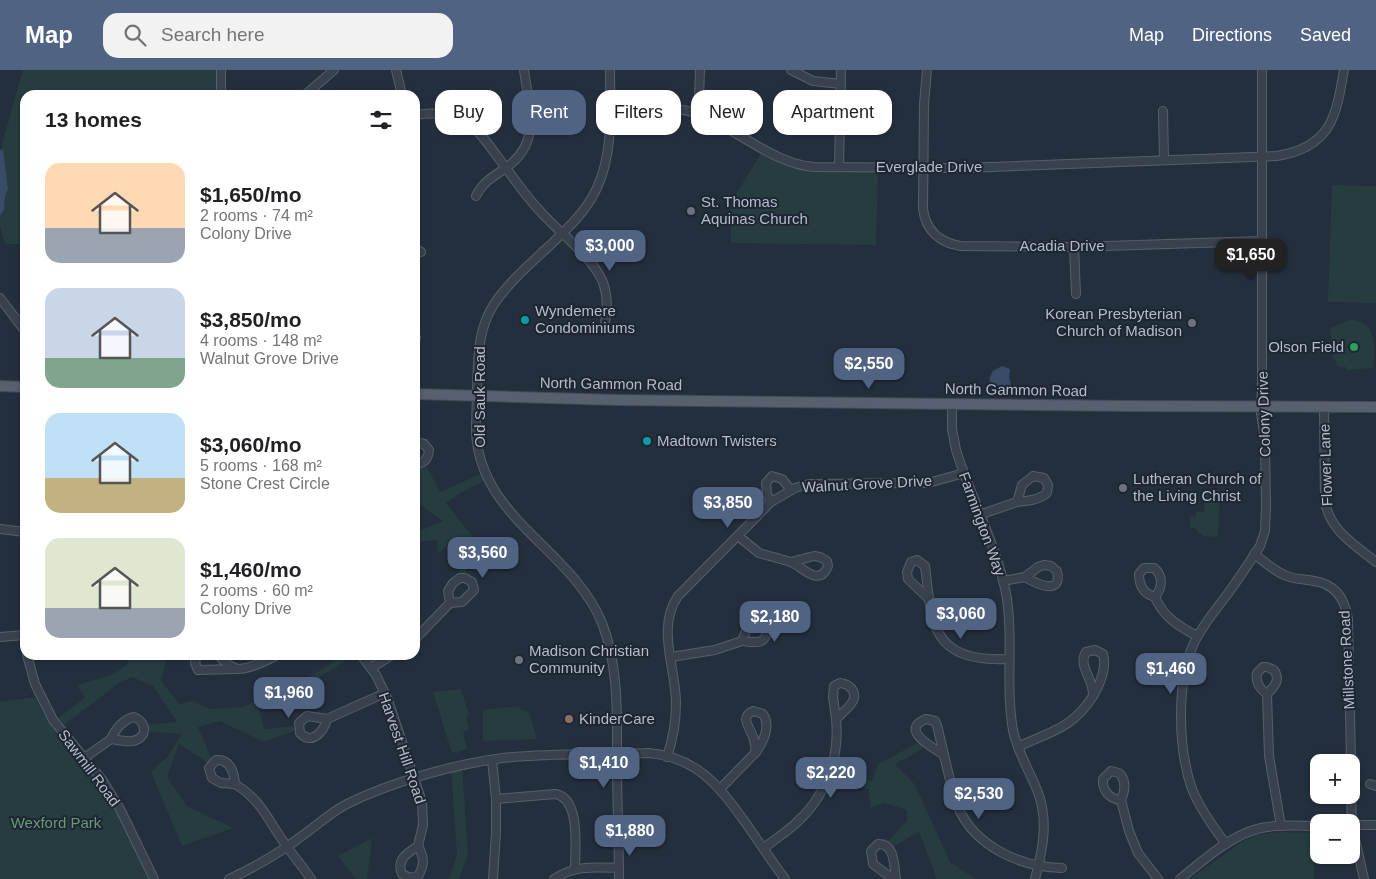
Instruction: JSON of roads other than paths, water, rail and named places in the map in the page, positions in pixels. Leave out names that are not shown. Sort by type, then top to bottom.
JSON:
[{"type":"main road","points":[[0,386],[20,386]]},
{"type":"main road","name":"North Gammon Road","points":[[420,394],[617,400],[1376,407]]},
{"type":"street","points":[[221,70],[221,90]]},
{"type":"street","points":[[311,90],[334,70]]},
{"type":"street","points":[[396,70],[401,90]]},
{"type":"street","points":[[476,196],[480,186],[506,168],[525,150],[530,134],[524,70]]},
{"type":"street","name":"Old Sauk Road","points":[[610,70],[610,90]]},
{"type":"street","points":[[699,90],[700,70]]},
{"type":"street","points":[[791,70],[818,83],[841,84]]},
{"type":"street","points":[[839,167],[841,70]]},
{"type":"street","name":"Acadia Drive","points":[[927,70],[924,104],[924,216],[931,231],[944,241],[961,246],[1074,247],[1262,241]]},
{"type":"street","name":"Colony Drive","points":[[1226,844],[1215,831],[1192,789],[1184,756],[1182,686],[1188,658],[1198,636],[1254,554],[1263,538],[1266,525],[1265,440],[1261,413],[1262,70]]},
{"type":"street","name":"Everglade Drive","points":[[740,135],[789,162],[804,166],[924,168],[1289,154],[1302,149],[1326,131],[1335,116],[1344,70]]},
{"type":"street","points":[[1163,111],[1164,160]]},
{"type":"street","points":[[420,115],[437,113],[456,117],[466,122],[480,134],[538,210],[589,261],[601,280],[607,295],[604,329]]},
{"type":"street","name":"Old Sauk Road","points":[[609,135],[609,148],[602,176],[583,212],[506,289],[489,312],[483,324],[480,338],[477,396],[477,442],[481,463],[491,486],[507,508],[577,581],[594,605],[610,648],[614,670],[617,754],[620,763],[618,828],[620,879]]},
{"type":"street","points":[[1074,247],[1076,294]]},
{"type":"street","points":[[0,298],[20,325]]},
{"type":"street","name":"Farmington Way","points":[[952,404],[953,438],[1003,581],[1008,614],[1012,720],[1018,746],[1038,791],[1043,814],[1044,839],[1035,879]]},
{"type":"street","name":"Flower Lane","points":[[1324,407],[1325,501],[1328,516],[1336,528],[1376,562]]},
{"type":"street","points":[[420,443],[424,444],[429,450],[424,462],[420,463]]},
{"type":"street","name":"Walnut Grove Drive","points":[[667,757],[674,730],[676,703],[668,637],[668,619],[674,602],[771,502],[791,490],[809,484],[928,482],[964,473]]},
{"type":"street","points":[[771,502],[766,483],[772,476],[782,479],[791,490]]},
{"type":"street","points":[[979,515],[1017,502]]},
{"type":"street","points":[[0,528],[20,531]]},
{"type":"street","points":[[738,536],[759,553],[792,562]]},
{"type":"street","name":"Millstone Road","points":[[1254,554],[1282,574],[1322,582],[1332,588],[1346,605],[1348,619],[1350,754]]},
{"type":"street","points":[[929,599],[908,579],[907,572],[911,562],[917,560],[925,566],[929,599],[930,614],[934,626],[948,645],[974,657],[1010,659]]},
{"type":"street","points":[[1003,581],[1025,577]]},
{"type":"street","points":[[1155,598],[1158,605],[1171,620],[1198,636]]},
{"type":"street","points":[[420,634],[450,603]]},
{"type":"street","points":[[0,637],[20,635]]},
{"type":"street","points":[[671,657],[715,650],[742,641]]},
{"type":"street","points":[[1018,746],[1051,734],[1066,726],[1081,712],[1093,696],[1100,681],[1104,662],[1103,654],[1095,650],[1086,652],[1083,659],[1084,669],[1093,686],[1093,696]]},
{"type":"street","name":"Sawmill Road","points":[[28,660],[35,684],[53,720],[103,782],[120,808],[154,879]]},
{"type":"street","points":[[196,660],[198,670],[244,669],[266,660]]},
{"type":"street","points":[[222,660],[226,664],[237,669]]},
{"type":"street","name":"Harvest Hill Road","points":[[365,660],[385,693],[395,718],[424,811],[418,846]]},
{"type":"street","points":[[371,668],[384,660]]},
{"type":"street","points":[[327,719],[385,693]]},
{"type":"street","points":[[1267,694],[1269,756],[1281,826]]},
{"type":"street","points":[[720,789],[753,757],[756,752],[764,738],[766,720],[764,714],[753,711],[747,716],[746,720],[754,740],[756,752]]},
{"type":"street","points":[[764,848],[797,823],[809,810],[824,788],[833,766],[836,750],[836,719]]},
{"type":"street","points":[[944,755],[918,736],[916,728],[922,720],[930,719],[935,721],[956,800],[968,824],[988,844],[1000,852],[1038,866],[1062,868]]},
{"type":"street","points":[[84,758],[112,738]]},
{"type":"street","points":[[229,879],[255,867],[287,847],[346,804],[382,789],[414,779],[462,765],[514,757],[648,753],[684,762],[720,789],[785,879]]},
{"type":"street","points":[[492,760],[496,799],[496,846],[492,879]]},
{"type":"street","points":[[235,784],[245,790],[262,806],[287,847],[311,879]]},
{"type":"street","points":[[496,799],[555,794],[566,799],[570,804],[573,816],[576,868]]},
{"type":"street","points":[[1121,800],[1129,831],[1138,853],[1158,879]]},
{"type":"street","points":[[1360,825],[1376,825]]},
{"type":"street","points":[[1180,879],[1226,844],[1252,830],[1281,826],[1310,826]]},
{"type":"street","points":[[1360,864],[1364,879]]},
{"type":"street","points":[[554,879],[562,873],[576,868],[619,868]]},
{"type":"water","points":[[3,149],[8,189],[4,210],[0,216],[0,150]]},
{"type":"water","points":[[1002,366],[1010,369],[1009,377],[1012,389],[997,391],[991,386],[990,377],[993,371]]},
{"type":"place","name":"St. Thomas Aquinas Church","points":[[691,211]]},
{"type":"place","name":"Wyndemere Condominiums","points":[[525,320]]},
{"type":"place","name":"Korean Presbyterian Church of Madison","points":[[1192,323]]},
{"type":"place","name":"Olson Field","points":[[1354,347]]},
{"type":"place","name":"Madtown Twisters","points":[[647,441]]},
{"type":"place","name":"Lutheran Church of the Living Christ","points":[[1123,488]]},
{"type":"place","name":"Madison Christian Community","points":[[519,660]]},
{"type":"place","name":"KinderCare","points":[[569,719]]},
{"type":"park label","name":"Wexford Park","points":[[56,823]]}]
